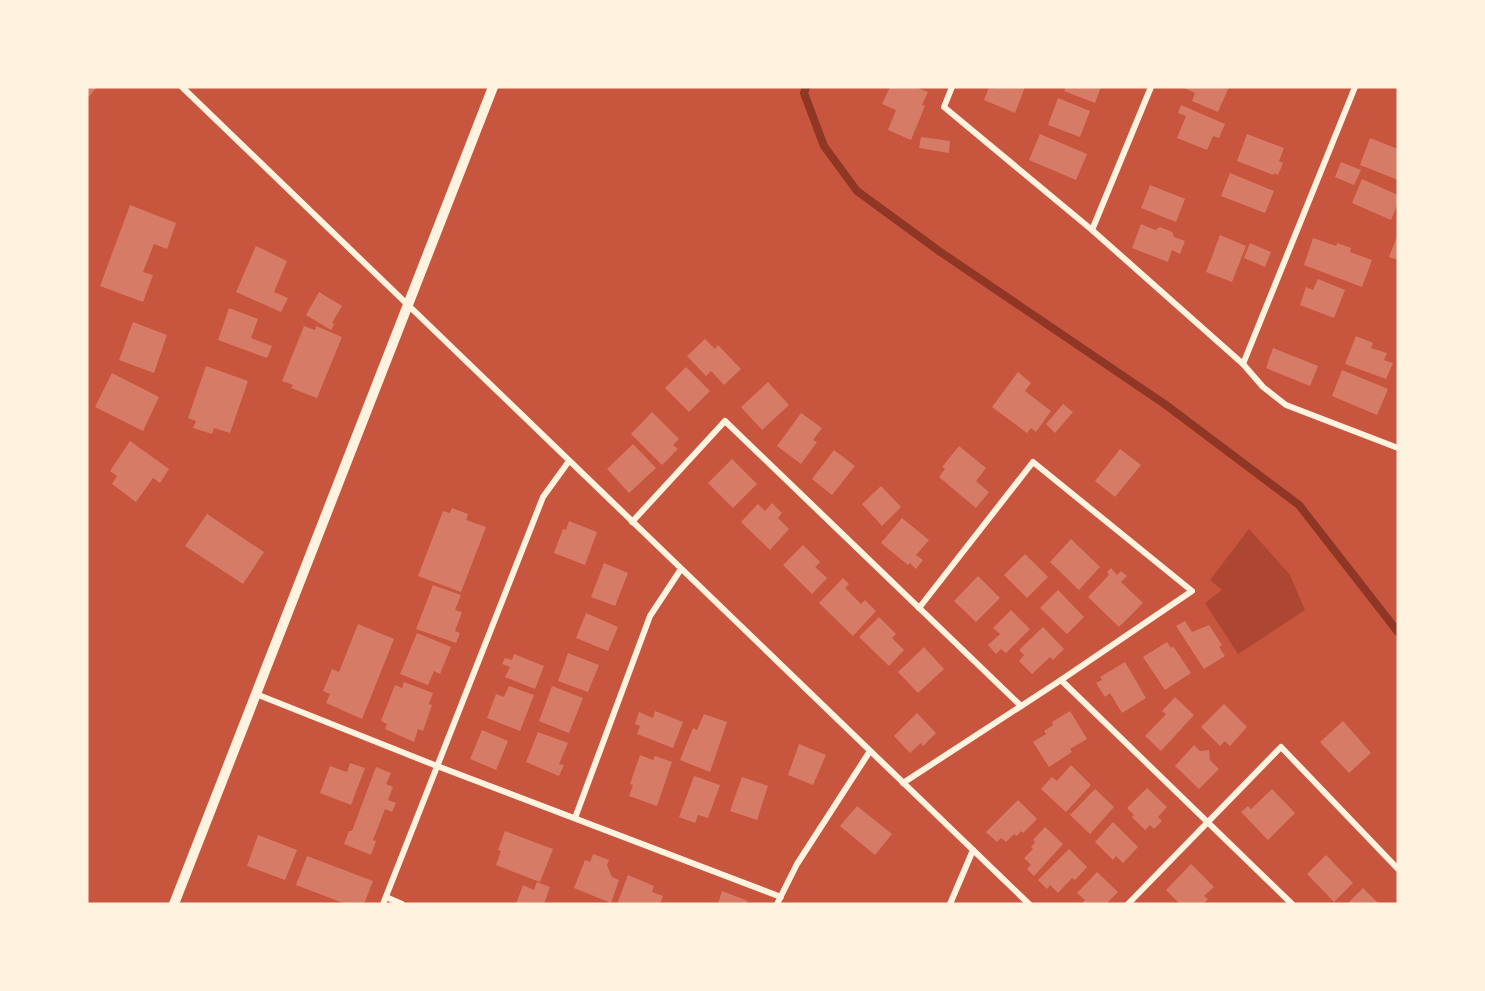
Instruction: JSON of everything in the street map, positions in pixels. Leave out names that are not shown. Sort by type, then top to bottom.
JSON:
[{"type":"street","points":[[182,87],[1029,904]]},
{"type":"street","points":[[174,904],[493,87]]},
{"type":"street","points":[[952,87],[944,107],[1092,230],[1243,363],[1263,387],[1286,405],[1398,448]]},
{"type":"street","points":[[1092,230],[1151,87]]},
{"type":"street","points":[[1243,363],[1355,87]]},
{"type":"street","points":[[632,522],[725,421],[1022,706]]},
{"type":"street","points":[[402,904],[384,901],[543,497],[569,461]]},
{"type":"street","points":[[903,783],[1192,591],[1034,462],[919,608]]},
{"type":"street","points":[[575,818],[650,616],[681,569]]},
{"type":"street","points":[[1061,680],[1292,904]]},
{"type":"street","points":[[256,694],[437,766],[781,897]]},
{"type":"street","points":[[1128,904],[1281,747],[1398,869]]},
{"type":"street","points":[[777,904],[797,864],[870,751]]},
{"type":"street","points":[[950,904],[973,850]]},
{"type":"shaded area","points":[[1249,529],[1290,575],[1305,610],[1238,654],[1205,603],[1222,590],[1210,580]]},
{"type":"building","points":[[87,87],[97,87],[87,99]]},
{"type":"building","points":[[890,87],[915,87],[928,92],[922,105],[925,106],[911,140],[888,130],[896,110],[882,104]]},
{"type":"building","points":[[989,87],[993,89],[994,87],[1025,87],[1015,113],[984,100]]},
{"type":"building","points":[[1066,87],[1101,87],[1095,103],[1064,91]]},
{"type":"building","points":[[1182,87],[1229,87],[1218,112],[1192,101],[1195,93]]},
{"type":"building","points":[[1058,98],[1090,111],[1080,137],[1048,125]]},
{"type":"building","points":[[1181,105],[1225,124],[1219,138],[1213,136],[1207,150],[1177,138],[1186,116],[1178,113]]},
{"type":"building","points":[[1040,134],[1087,154],[1076,180],[1029,160]]},
{"type":"building","points":[[1247,134],[1284,148],[1279,161],[1283,163],[1278,175],[1237,161]]},
{"type":"building","points":[[921,137],[950,141],[949,153],[919,148]]},
{"type":"building","points":[[1370,138],[1398,149],[1398,180],[1360,165]]},
{"type":"building","points":[[1341,162],[1361,170],[1354,185],[1335,177]]},
{"type":"building","points":[[1230,173],[1274,191],[1265,213],[1221,196]]},
{"type":"building","points":[[1362,179],[1398,195],[1398,203],[1391,220],[1352,203]]},
{"type":"building","points":[[1150,185],[1185,199],[1176,222],[1141,208]]},
{"type":"building","points":[[130,205],[176,223],[167,249],[154,244],[143,272],[153,275],[143,302],[100,286]]},
{"type":"building","points":[[1141,224],[1155,230],[1160,227],[1172,232],[1174,237],[1185,241],[1180,254],[1172,250],[1168,262],[1132,248]]},
{"type":"building","points":[[1398,234],[1398,260],[1389,257]]},
{"type":"building","points":[[1220,235],[1246,246],[1232,282],[1206,272]]},
{"type":"building","points":[[1313,238],[1336,246],[1337,243],[1351,248],[1350,252],[1372,260],[1362,287],[1304,265]]},
{"type":"building","points":[[1250,243],[1271,252],[1265,267],[1244,258]]},
{"type":"building","points":[[256,246],[287,261],[274,292],[288,298],[281,312],[236,292]]},
{"type":"building","points":[[1318,279],[1345,290],[1334,318],[1300,305],[1306,287],[1313,290]]},
{"type":"building","points":[[319,292],[342,306],[332,323],[334,324],[331,330],[306,315]]},
{"type":"building","points":[[229,308],[258,319],[251,338],[272,346],[267,358],[218,340]]},
{"type":"building","points":[[133,322],[167,335],[154,373],[119,360]]},
{"type":"building","points":[[304,326],[315,330],[316,326],[342,337],[317,398],[291,388],[293,385],[282,381]]},
{"type":"building","points":[[1356,336],[1373,343],[1371,348],[1387,353],[1384,360],[1393,363],[1386,379],[1345,364]]},
{"type":"building","points":[[705,339],[715,349],[718,345],[741,369],[724,385],[711,371],[706,376],[687,356]]},
{"type":"building","points":[[1273,348],[1318,366],[1310,386],[1266,368]]},
{"type":"building","points":[[206,366],[248,381],[230,433],[214,428],[212,434],[193,428],[196,421],[188,418]]},
{"type":"building","points":[[686,367],[710,391],[689,412],[665,388]]},
{"type":"building","points":[[1342,370],[1388,389],[1377,415],[1332,396]]},
{"type":"building","points":[[1018,372],[1031,383],[1025,391],[1051,411],[1036,432],[1031,428],[1027,433],[992,407]]},
{"type":"building","points":[[112,373],[159,397],[143,431],[95,407]]},
{"type":"building","points":[[768,382],[789,405],[762,430],[741,407]]},
{"type":"building","points":[[1063,404],[1073,412],[1055,433],[1046,424]]},
{"type":"building","points":[[652,412],[679,439],[673,445],[678,449],[662,465],[631,434]]},
{"type":"building","points":[[801,413],[822,428],[813,440],[817,442],[801,464],[777,446]]},
{"type":"building","points":[[130,441],[169,469],[160,483],[153,478],[136,502],[112,484],[117,476],[110,471]]},
{"type":"building","points":[[633,444],[656,468],[629,493],[607,469]]},
{"type":"building","points":[[959,446],[986,468],[976,481],[989,492],[976,508],[939,477],[945,469],[942,467]]},
{"type":"building","points":[[1120,449],[1141,465],[1115,497],[1095,481]]},
{"type":"building","points":[[834,450],[855,466],[832,495],[812,479]]},
{"type":"building","points":[[732,459],[757,484],[733,508],[708,483]]},
{"type":"building","points":[[881,486],[901,507],[882,526],[862,504]]},
{"type":"building","points":[[772,503],[782,513],[778,518],[789,529],[770,550],[741,522],[758,504],[765,511]]},
{"type":"building","points":[[452,508],[468,514],[466,520],[486,527],[461,592],[418,576],[443,511],[450,513]]},
{"type":"building","points":[[207,514],[264,552],[243,584],[185,546]]},
{"type":"building","points":[[902,518],[929,540],[916,555],[923,560],[916,569],[881,543]]},
{"type":"building","points":[[569,521],[597,532],[585,565],[554,553],[563,529],[566,530]]},
{"type":"building","points":[[1071,539],[1100,567],[1079,590],[1050,562]]},
{"type":"building","points":[[803,545],[820,562],[815,567],[827,578],[812,594],[783,565]]},
{"type":"building","points":[[1025,554],[1048,577],[1027,598],[1004,575]]},
{"type":"building","points":[[604,563],[628,573],[615,606],[591,597]]},
{"type":"building","points":[[1111,568],[1117,575],[1121,571],[1127,576],[1121,582],[1143,603],[1119,627],[1088,597],[1109,575],[1107,572]]},
{"type":"building","points":[[978,576],[1000,598],[976,622],[954,601]]},
{"type":"building","points":[[843,578],[849,584],[845,588],[861,604],[865,600],[876,611],[853,636],[819,603]]},
{"type":"building","points":[[433,585],[461,595],[455,610],[462,612],[455,631],[460,633],[456,643],[416,629]]},
{"type":"building","points":[[1058,590],[1084,617],[1067,634],[1040,608]]},
{"type":"building","points":[[1011,610],[1030,629],[1006,653],[1001,649],[996,654],[988,645],[1000,634],[993,628]]},
{"type":"building","points":[[586,613],[618,627],[608,651],[576,638]]},
{"type":"building","points":[[879,617],[896,634],[892,638],[904,650],[889,666],[859,637]]},
{"type":"building","points":[[1185,621],[1192,632],[1209,625],[1222,645],[1219,647],[1225,656],[1204,669],[1176,626]]},
{"type":"building","points":[[358,624],[394,639],[362,719],[326,703],[330,694],[323,691],[332,669],[339,672]]},
{"type":"building","points":[[1043,627],[1064,649],[1053,660],[1050,657],[1032,674],[1019,661],[1024,655],[1019,650]]},
{"type":"building","points":[[417,633],[451,647],[440,674],[434,671],[428,685],[400,674]]},
{"type":"building","points":[[1167,642],[1171,648],[1173,646],[1191,673],[1165,690],[1143,657]]},
{"type":"building","points":[[924,647],[944,669],[918,693],[898,672]]},
{"type":"building","points":[[568,653],[599,665],[588,692],[558,681]]},
{"type":"building","points":[[514,654],[544,666],[535,689],[505,677],[510,667],[502,664],[505,658],[512,660]]},
{"type":"building","points":[[1125,662],[1146,698],[1122,713],[1110,693],[1105,697],[1096,683],[1102,680],[1100,677]]},
{"type":"building","points":[[404,682],[433,693],[429,704],[432,705],[423,731],[418,729],[414,742],[385,729],[387,724],[381,721],[395,685],[402,688]]},
{"type":"building","points":[[509,686],[534,695],[520,731],[487,718],[496,694],[504,697]]},
{"type":"building","points":[[552,686],[583,698],[569,733],[539,721]]},
{"type":"building","points":[[1175,697],[1194,715],[1161,751],[1145,736],[1166,714],[1162,711]]},
{"type":"building","points":[[1224,704],[1247,727],[1230,746],[1225,741],[1220,746],[1201,727]]},
{"type":"building","points":[[655,711],[683,722],[673,748],[637,734],[640,726],[635,724],[639,712],[653,718]]},
{"type":"building","points":[[1070,711],[1087,739],[1070,749],[1072,752],[1049,767],[1033,742],[1046,734],[1044,731],[1053,725],[1052,722]]},
{"type":"building","points":[[917,713],[936,733],[923,746],[921,743],[910,753],[894,736]]},
{"type":"building","points":[[704,714],[727,722],[710,772],[680,760],[693,728],[697,730]]},
{"type":"building","points":[[1343,721],[1371,753],[1349,773],[1320,742]]},
{"type":"building","points":[[482,730],[508,741],[496,770],[470,759]]},
{"type":"building","points":[[538,732],[568,743],[559,764],[564,765],[559,776],[526,762]]},
{"type":"building","points":[[799,744],[826,755],[813,785],[788,775]]},
{"type":"building","points":[[1194,745],[1200,751],[1209,750],[1210,760],[1219,769],[1199,789],[1175,766]]},
{"type":"building","points":[[640,755],[653,760],[655,756],[672,762],[657,806],[629,796],[633,785],[630,784]]},
{"type":"building","points":[[350,763],[365,768],[351,805],[320,793],[330,766],[347,772]]},
{"type":"building","points":[[1071,765],[1091,785],[1066,812],[1041,789],[1052,777],[1057,781]]},
{"type":"building","points":[[376,767],[391,773],[386,784],[393,787],[388,800],[396,803],[392,812],[385,809],[373,840],[376,841],[371,855],[344,844],[349,831],[352,831]]},
{"type":"building","points":[[694,776],[720,785],[708,818],[698,815],[695,823],[679,817]]},
{"type":"building","points":[[742,777],[768,786],[757,820],[730,811]]},
{"type":"building","points":[[1147,788],[1167,807],[1158,817],[1162,821],[1154,829],[1150,825],[1145,830],[1132,817],[1134,815],[1127,808]]},
{"type":"building","points":[[1095,789],[1114,807],[1090,834],[1070,815]]},
{"type":"building","points":[[1272,789],[1295,813],[1268,840],[1241,812],[1248,806],[1251,809]]},
{"type":"building","points":[[1018,800],[1037,819],[1023,833],[1021,831],[1017,836],[1014,834],[1006,842],[1001,838],[997,842],[986,832]]},
{"type":"building","points":[[857,806],[892,834],[875,855],[840,826]]},
{"type":"building","points":[[1113,822],[1138,847],[1123,863],[1116,856],[1113,860],[1095,842]]},
{"type":"building","points":[[1045,827],[1063,844],[1034,876],[1027,869],[1031,865],[1024,858],[1033,849],[1031,847],[1035,842],[1033,840]]},
{"type":"building","points":[[505,831],[553,849],[540,882],[496,865],[501,851],[498,850]]},
{"type":"building","points":[[258,835],[297,850],[285,880],[247,866]]},
{"type":"building","points":[[1069,849],[1087,867],[1075,880],[1072,878],[1058,893],[1050,885],[1047,889],[1038,880]]},
{"type":"building","points":[[593,854],[609,860],[607,865],[612,877],[619,880],[611,903],[574,888],[585,860],[590,862]]},
{"type":"building","points":[[1326,855],[1353,883],[1334,902],[1307,874]]},
{"type":"building","points":[[307,856],[373,881],[364,904],[346,904],[296,885]]},
{"type":"building","points":[[1191,864],[1214,887],[1204,896],[1208,899],[1203,904],[1180,904],[1166,890]]},
{"type":"building","points":[[1097,872],[1118,892],[1106,904],[1081,904],[1085,900],[1077,893]]},
{"type":"building","points":[[628,875],[654,886],[652,892],[663,896],[660,904],[617,904]]},
{"type":"building","points":[[537,882],[550,887],[544,904],[516,904],[523,885],[534,890]]},
{"type":"building","points":[[1363,888],[1379,904],[1347,904]]},
{"type":"building","points":[[722,891],[748,901],[746,904],[718,904]]},
{"type":"waterway","points":[[806,87],[804,93],[824,146],[857,191],[939,251],[1166,405],[1299,505],[1398,632]]}]
